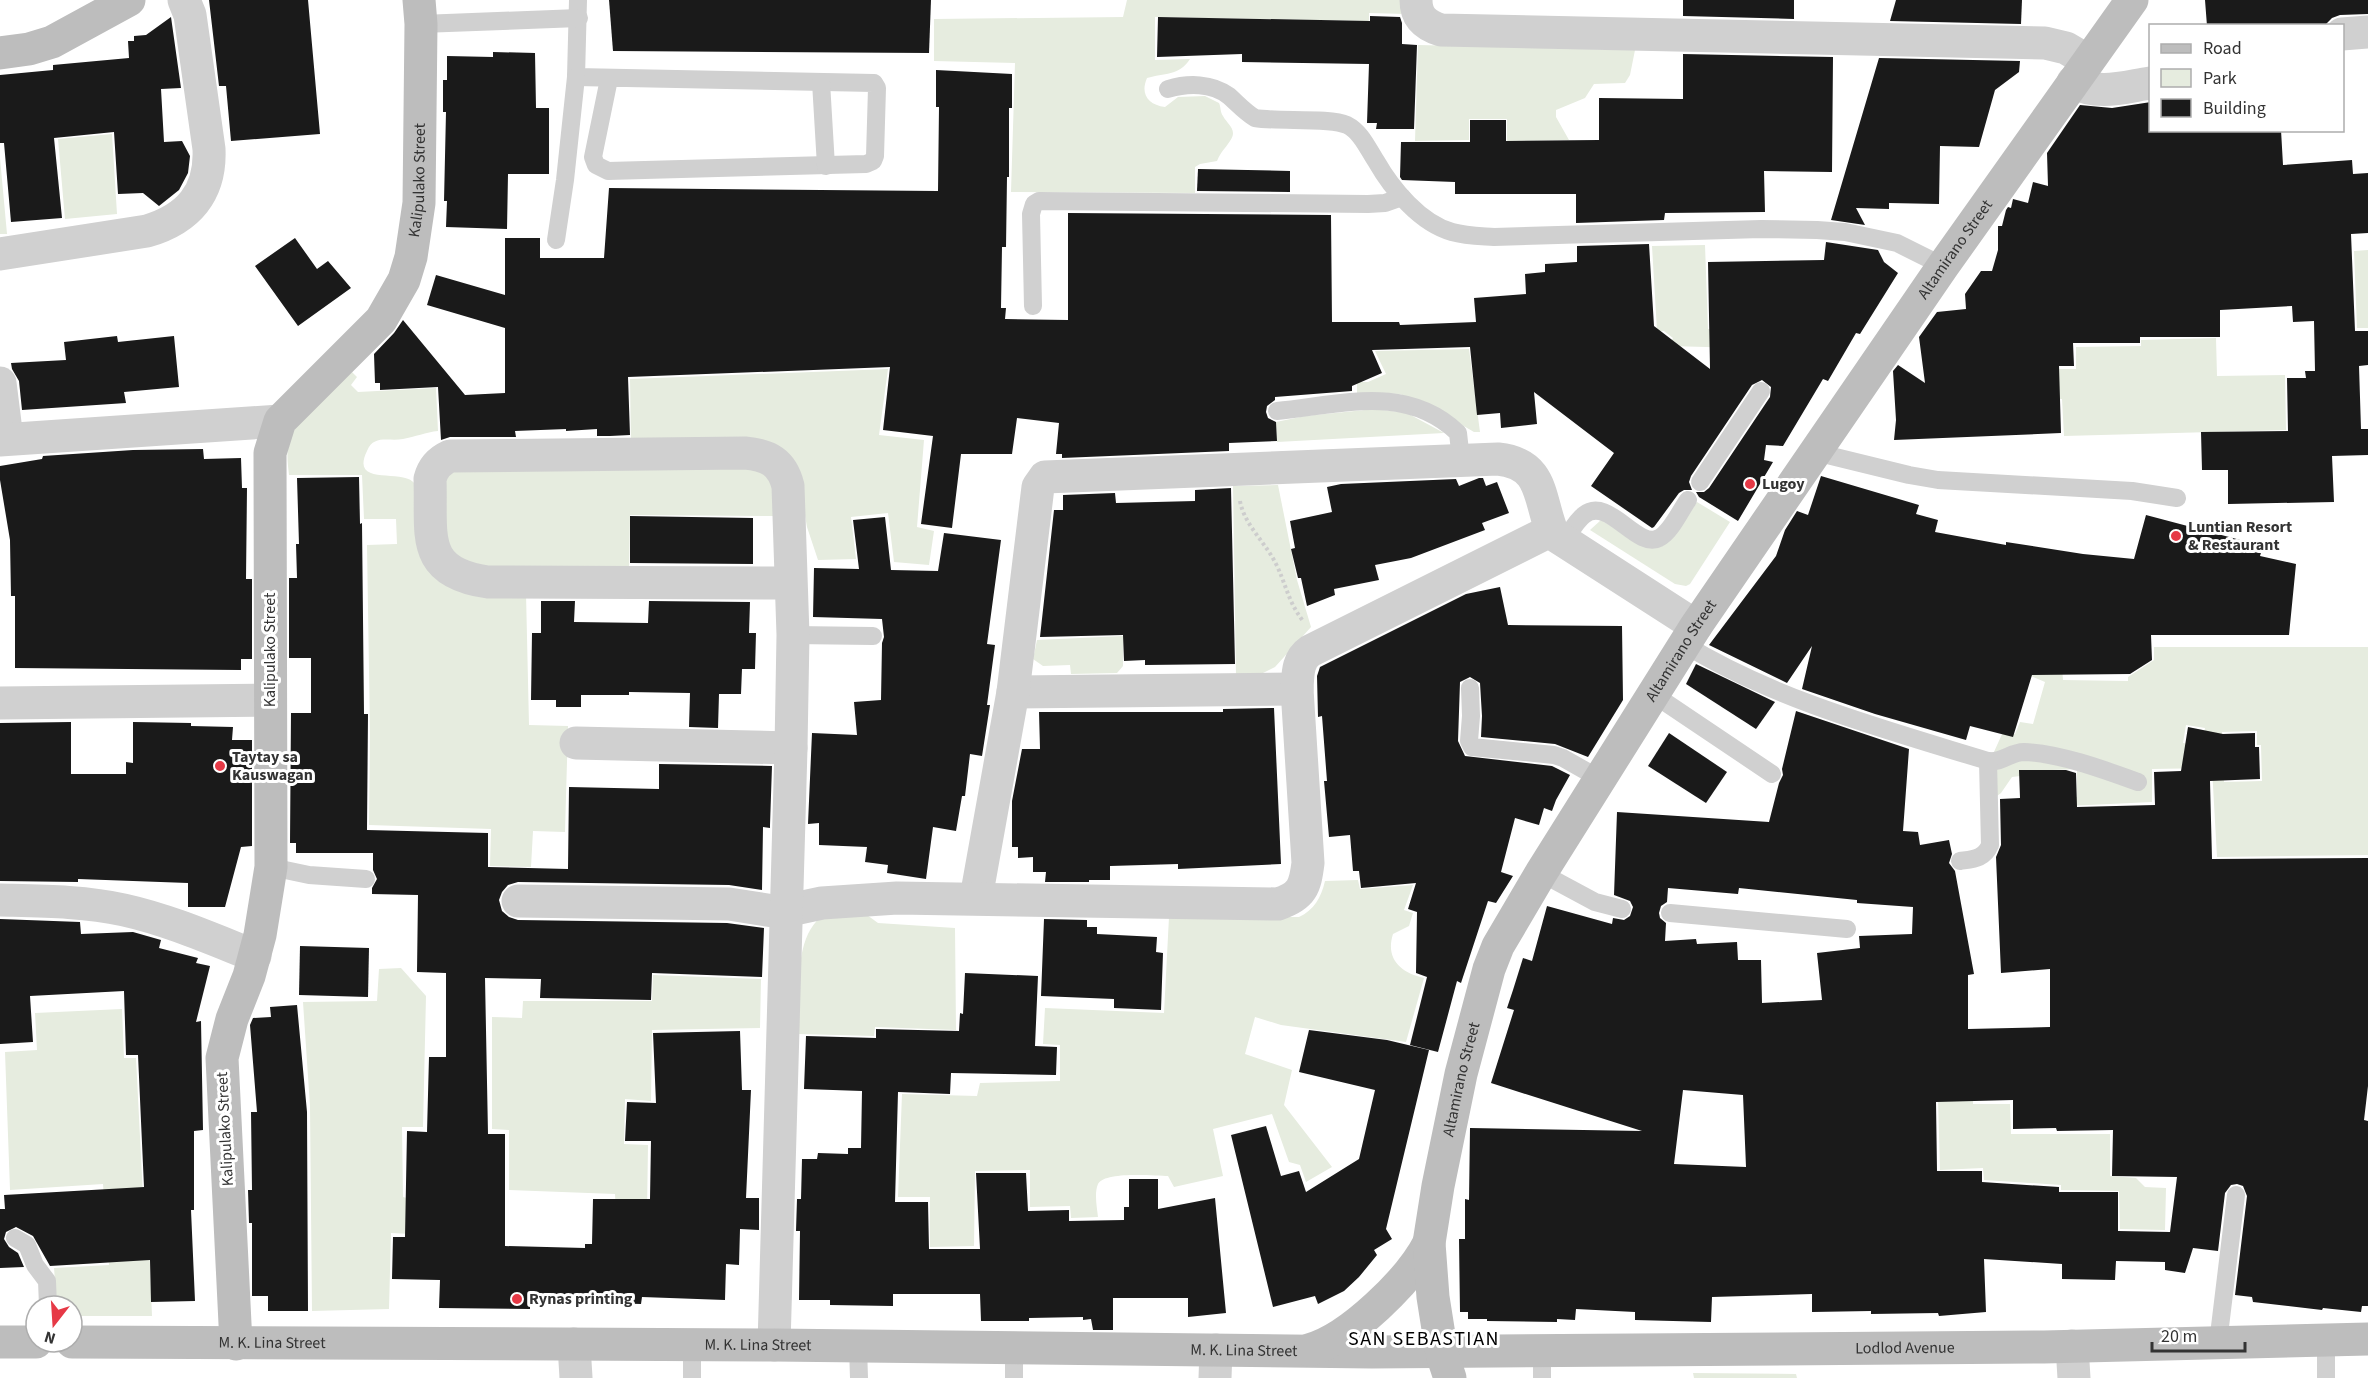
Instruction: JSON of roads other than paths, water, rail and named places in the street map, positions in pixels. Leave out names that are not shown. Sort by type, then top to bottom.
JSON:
[{"type":"main road","points":[[0,53],[29,49],[52,42],[129,0]]},
{"type":"main road","name":"Altamirano Street","points":[[1446,1364],[1433,1297],[1429,1243],[1461,1074],[1489,969],[1510,925],[1690,635],[1943,266],[2132,0]]},
{"type":"main road","name":"Kalipulako Street","points":[[236,1344],[222,1058],[232,1019],[255,956],[271,867],[270,453],[280,421],[381,320],[404,280],[411,257],[418,203],[420,12]]},
{"type":"main road","points":[[1300,1351],[1322,1345],[1358,1321],[1402,1280],[1416,1264],[1429,1243]]},
{"type":"main road","name":"Lodlod Avenue","points":[[1446,1364],[1542,1364],[2072,1346],[2368,1339]]},
{"type":"main road","points":[[0,1342],[24,1342]]},
{"type":"main road","name":"M. K. Lina Street","points":[[84,1342],[774,1345],[859,1362],[1216,1364],[1300,1351],[1446,1364]]},
{"type":"street","points":[[0,254],[147,231],[164,226],[189,209],[206,183],[210,167],[190,15],[184,0]]},
{"type":"street","points":[[1416,0],[1417,12],[1423,20],[1441,30],[2045,44],[2066,48],[2081,72],[2082,87],[2100,91],[2149,83]]},
{"type":"street","points":[[2344,34],[2368,32]]},
{"type":"street","points":[[0,383],[4,440],[280,421]]},
{"type":"street","points":[[774,1345],[788,910],[793,635],[791,583],[786,477],[778,464],[758,454],[450,456],[436,464],[432,472],[430,479],[434,551],[442,566],[468,579],[488,582],[791,583]]},
{"type":"street","points":[[976,898],[1013,692],[1038,488],[1042,479],[1053,476],[1239,468],[1507,460],[1528,469],[1558,538]]},
{"type":"street","points":[[518,901],[729,904],[772,911],[867,899],[976,898],[1278,904],[1291,900],[1300,892],[1306,878],[1308,863],[1297,689],[1298,671],[1302,660],[1310,651],[1538,536],[1558,538],[1690,635]]},
{"type":"street","points":[[1013,692],[1297,689]]},
{"type":"street","points":[[0,703],[270,700]]},
{"type":"street","points":[[576,743],[791,748]]},
{"type":"street","points":[[0,900],[91,904],[124,910],[187,929],[255,956]]},
{"type":"street","points":[[574,1344],[576,1378]]},
{"type":"street","points":[[2072,1346],[2073,1378]]},
{"type":"lane","points":[[556,240],[576,77],[578,0]]},
{"type":"lane","points":[[420,12],[579,18]]},
{"type":"lane","points":[[576,77],[874,83],[877,88],[875,156],[873,161],[866,164],[608,171],[596,165],[593,157],[609,79]]},
{"type":"lane","points":[[821,82],[826,166]]},
{"type":"lane","points":[[1168,89],[1190,84],[1214,89],[1228,96],[1246,113],[1255,118],[1332,122],[1347,125],[1359,134],[1381,170],[1402,197],[1436,225],[1451,232],[1494,237],[1761,229],[1817,230],[1845,232],[1897,243],[1943,266]]},
{"type":"lane","points":[[1033,306],[1031,214],[1034,204],[1039,201],[1368,204],[1384,203],[1402,197]]},
{"type":"lane","points":[[1701,482],[1761,391]]},
{"type":"lane","points":[[1277,411],[1372,400],[1404,403],[1432,415],[1455,430],[1460,439],[1461,460]]},
{"type":"lane","points":[[1815,452],[1899,473],[1938,480],[2132,491],[2177,498]]},
{"type":"lane","points":[[1558,538],[1582,515],[1593,511],[1605,513],[1643,537],[1657,539],[1665,534],[1688,500]]},
{"type":"lane","points":[[793,635],[873,636]]},
{"type":"lane","points":[[1690,635],[1721,665],[1848,716],[1988,761],[2003,761],[2019,753],[2038,754],[2101,769],[2138,782]]},
{"type":"lane","points":[[1470,688],[1472,716],[1469,741],[1472,747],[1554,755],[1600,779]]},
{"type":"lane","points":[[1653,694],[1772,774]]},
{"type":"lane","points":[[1960,861],[1982,856],[1990,845],[1988,761]]},
{"type":"lane","points":[[271,867],[309,875],[366,879]]},
{"type":"lane","points":[[1541,873],[1590,900],[1622,909]]},
{"type":"lane","points":[[1670,913],[1847,929]]},
{"type":"lane","points":[[2218,1342],[2236,1195]]},
{"type":"lane","points":[[15,1239],[27,1245],[35,1265],[47,1281],[48,1294]]},
{"type":"lane","points":[[2326,1340],[2326,1378]]},
{"type":"lane","points":[[692,1345],[692,1378]]},
{"type":"place","name":"Lugoy","points":[[1750,484]]},
{"type":"place","name":"Luntian Resort & Restaurant","points":[[2176,536]]},
{"type":"place","name":"Taytay sa Kauswagan","points":[[220,766]]},
{"type":"place","name":"Rynas printing","points":[[517,1299]]},
{"type":"district","name":"SAN SEBASTIAN","points":[[1424,1339]]}]
